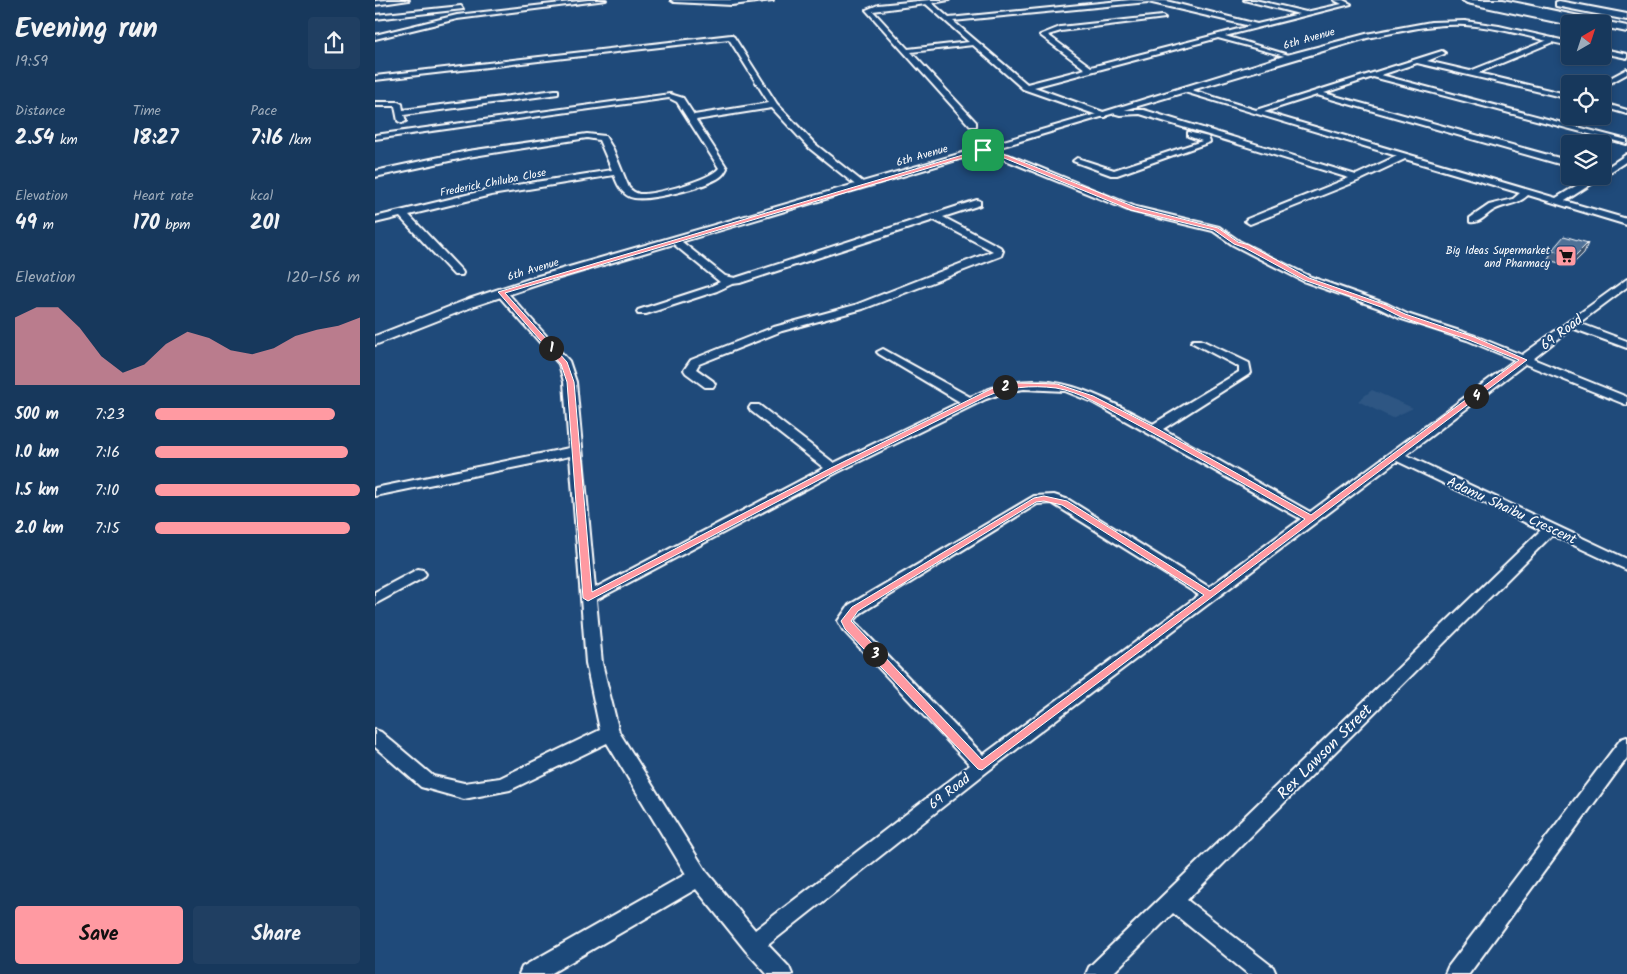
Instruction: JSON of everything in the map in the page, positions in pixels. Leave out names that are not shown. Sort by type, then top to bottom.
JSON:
[{"type":"highway","points":[[1457,0],[1487,2],[1561,19]]},
{"type":"highway","points":[[1467,0],[1487,2],[1627,29]]},
{"type":"highway","points":[[1514,0],[1627,23]]},
{"type":"highway","points":[[1549,2],[1627,17]]},
{"type":"highway","points":[[1611,30],[1627,33]]},
{"type":"street","points":[[375,2],[406,0]]},
{"type":"street","points":[[433,0],[436,8]]},
{"type":"street","points":[[375,37],[457,17],[603,0]]},
{"type":"street","points":[[674,0],[732,3],[770,0]]},
{"type":"street","points":[[946,0],[870,9],[870,12],[973,124]]},
{"type":"street","points":[[947,20],[1148,0],[1167,3],[1256,26]]},
{"type":"street","points":[[1247,0],[1306,14]]},
{"type":"street","points":[[1026,86],[1216,36],[1348,4],[1337,0]]},
{"type":"street","points":[[927,2],[1026,86],[1108,113],[1141,112],[1357,178]]},
{"type":"street","points":[[375,17],[467,8]]},
{"type":"street","points":[[1089,69],[1043,35],[1060,29],[1162,18]]},
{"type":"street","name":"6th Avenue","points":[[375,341],[501,292],[1108,113],[1289,57],[1366,36],[1443,23],[1482,25],[1561,42]]},
{"type":"street","points":[[375,78],[722,36],[733,38],[774,105],[812,146],[861,185]]},
{"type":"street","points":[[1216,36],[1289,57]]},
{"type":"street","points":[[1472,73],[1553,40]]},
{"type":"street","points":[[685,41],[692,51]]},
{"type":"street","points":[[905,51],[974,43]]},
{"type":"street","points":[[1256,112],[1441,53]]},
{"type":"street","points":[[1611,53],[1627,56]]},
{"type":"street","points":[[531,59],[538,70]]},
{"type":"street","points":[[1420,61],[1561,95]]},
{"type":"street","points":[[1611,79],[1627,71]]},
{"type":"street","points":[[1373,75],[1627,142]]},
{"type":"street","points":[[1182,90],[1627,222]]},
{"type":"street","points":[[401,113],[555,92]]},
{"type":"street","points":[[1317,93],[1561,161]]},
{"type":"street","points":[[375,136],[664,96],[679,98],[722,165],[722,172],[715,176],[642,197],[629,193],[617,172],[607,144],[602,138],[587,136],[468,154],[375,174]]},
{"type":"street","points":[[375,104],[398,104],[403,132]]},
{"type":"street","points":[[692,118],[774,105]]},
{"type":"street","points":[[1611,107],[1627,112]]},
{"type":"street","points":[[1077,161],[1114,173],[1136,164],[1206,142],[1205,139],[1183,130],[1180,124]]},
{"type":"street","points":[[983,150],[1006,157],[1133,209],[1216,229],[1236,243],[1247,246],[1307,279],[1383,306],[1403,316],[1471,338],[1627,401]]},
{"type":"street","points":[[1250,221],[1357,178],[1404,156]]},
{"type":"street","points":[[1611,168],[1627,157]]},
{"type":"street","name":"Frederick Chiluba Close","points":[[375,220],[499,191],[617,172]]},
{"type":"street","points":[[1558,201],[1584,185]]},
{"type":"street","points":[[1473,220],[1492,207],[1516,201],[1526,192]]},
{"type":"street","points":[[642,312],[713,289],[729,281],[741,280],[977,203]]},
{"type":"street","points":[[402,213],[458,273]]},
{"type":"street","points":[[709,384],[690,370],[695,362],[778,329],[859,307],[997,254],[998,251],[996,249],[935,217]]},
{"type":"street","points":[[673,240],[715,274],[729,281]]},
{"type":"street","name":"69 Road","points":[[753,944],[982,766],[1627,282]]},
{"type":"street","points":[[501,292],[565,363],[570,382],[594,663],[610,733],[699,876],[753,944],[781,974]]},
{"type":"street","points":[[1571,324],[1627,345]]},
{"type":"street","points":[[1153,430],[1245,372],[1245,366],[1197,342]]},
{"type":"street","points":[[883,352],[969,402]]},
{"type":"street","points":[[588,598],[833,469],[969,402],[996,390],[1031,384],[1057,386],[1090,397],[1153,430],[1311,519]]},
{"type":"street","points":[[755,408],[833,469]]},
{"type":"street","points":[[375,492],[576,451]]},
{"type":"street","name":"Adamu Shaibu Crescent","points":[[1397,456],[1627,565]]},
{"type":"street","points":[[982,766],[856,635],[846,621],[855,609],[1034,500],[1054,499],[1064,503],[1210,595]]},
{"type":"street","name":"Rex Lawson Street","points":[[1097,974],[1551,528]]},
{"type":"street","points":[[375,599],[417,574]]},
{"type":"street","points":[[375,737],[429,782],[464,791],[503,785],[610,733]]},
{"type":"street","points":[[1456,974],[1627,744]]},
{"type":"street","points":[[530,974],[699,876]]},
{"type":"street","points":[[1173,901],[1265,974]]},
{"type":"shaded area","points":[[1372,390],[1413,408],[1392,418],[1358,401]]},
{"type":"building","points":[[1564,236],[1588,243],[1574,257],[1552,250]]},
{"type":"place","name":"Big Ideas Supermarket and Pharmacy","points":[[1566,256]]},
{"type":"route","points":[[983,150],[501,292],[565,363],[570,382],[588,598],[833,469],[982,396],[996,390],[1018,385],[1057,386],[1090,397],[1153,430],[1311,519],[1210,595],[982,766],[849,626],[846,621],[855,609],[1034,500],[1044,499],[1054,499],[1064,503],[1210,595],[1524,360],[1471,338],[1403,316],[1383,306],[1307,279],[1247,246],[1236,243],[1227,237],[1224,232],[1133,209],[1006,157],[983,150]]}]
